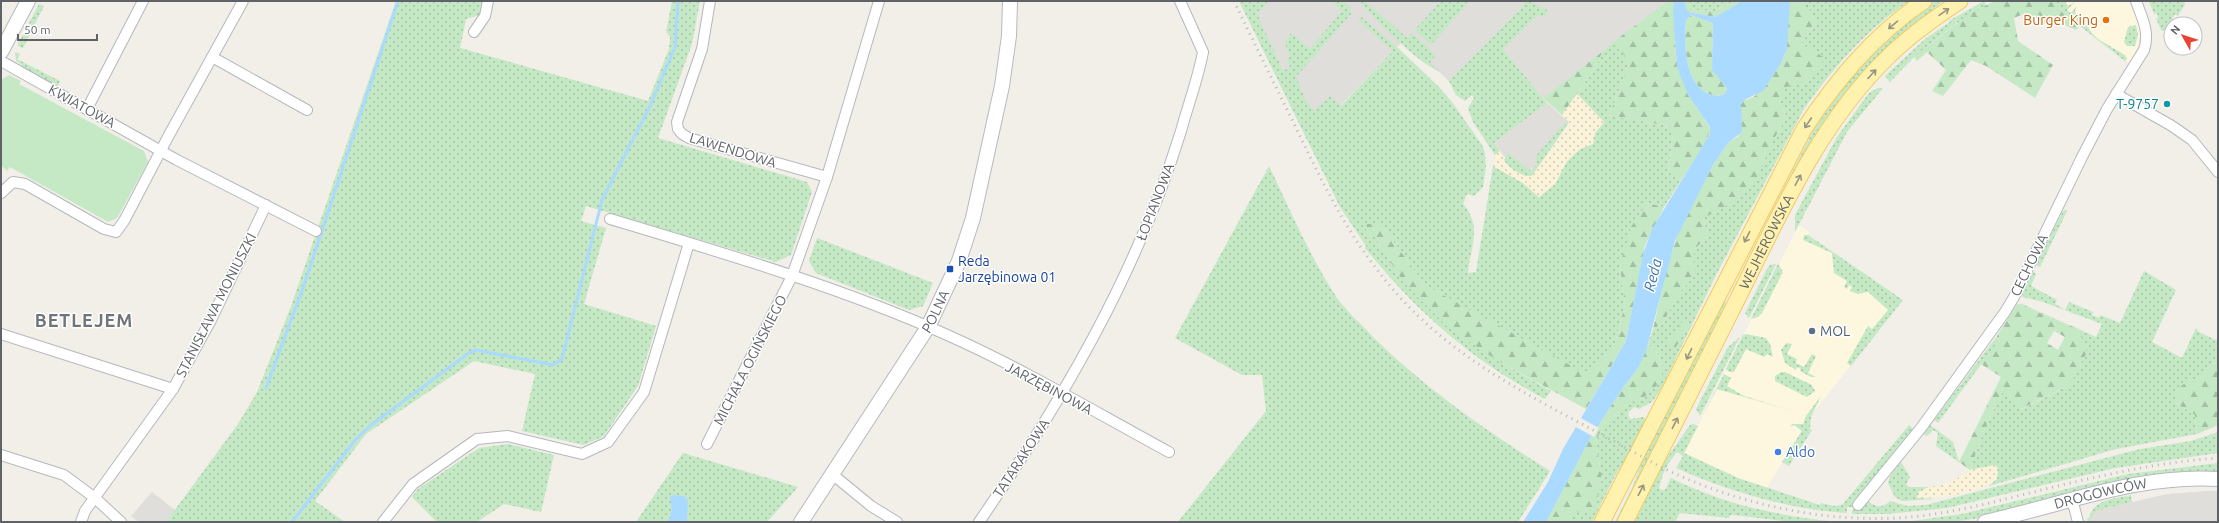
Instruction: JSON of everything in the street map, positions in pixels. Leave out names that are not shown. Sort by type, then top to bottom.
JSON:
[{"type":"main road","name":"WEJHEROWSKA","points":[[1602,522],[1804,129],[1845,71],[1873,42],[1924,1]]},
{"type":"main road","name":"WEJHEROWSKA","points":[[1625,522],[1789,197],[1826,132],[1851,97],[1888,57],[1929,23],[1960,1]]},
{"type":"street","points":[[1,52],[28,1]]},
{"type":"street","points":[[87,109],[143,1]]},
{"type":"street","points":[[1,193],[14,182],[25,184],[104,229],[116,232],[162,152],[243,1]]},
{"type":"street","points":[[474,32],[485,16],[488,1]]},
{"type":"street","name":"LAWENDOWA","points":[[710,1],[702,49],[678,114],[678,129],[682,134],[689,138],[827,177]]},
{"type":"street","points":[[792,276],[827,177],[879,1]]},
{"type":"street","name":"POLNA","points":[[801,522],[928,327],[959,261],[973,218],[1002,81],[1009,36],[1010,1]]},
{"type":"street","name":"ŁOPIANOWA","points":[[1062,394],[1102,326],[1131,264],[1163,188],[1185,116],[1203,52],[1180,1]]},
{"type":"street","name":"CECHOWA","points":[[1858,505],[1921,428],[2008,307],[2082,157],[2116,94],[2139,58],[2147,42],[2144,21],[2136,1]]},
{"type":"street","points":[[212,57],[307,110]]},
{"type":"street","name":"KWIATOWA","points":[[1,61],[162,152],[316,231]]},
{"type":"street","points":[[2116,94],[2172,126],[2192,140],[2218,172]]},
{"type":"street","name":"STANISŁAWA MONIUSZKI","points":[[81,522],[95,498],[173,389],[212,320],[266,205]]},
{"type":"street","name":"JARZĘBINOWA","points":[[610,219],[811,281],[928,327],[960,341],[1169,452]]},
{"type":"street","points":[[383,522],[413,484],[477,439],[508,436],[582,454],[608,442],[644,392],[689,243]]},
{"type":"street","name":"MICHAŁA OGIŃSKIEGO","points":[[707,444],[792,276]]},
{"type":"street","points":[[1,334],[173,389]]},
{"type":"street","name":"TATARAKOWA","points":[[979,522],[1062,394]]},
{"type":"street","points":[[1,455],[64,475],[95,498],[121,522]]},
{"type":"street","points":[[832,474],[871,506],[897,522]]},
{"type":"street","name":"DROGOWCÓW","points":[[1985,522],[2072,499],[2145,483],[2218,479]]},
{"type":"street","points":[[2072,499],[2078,522]]},
{"type":"shaded area","points":[[1258,1],[1668,1],[1543,98],[1503,49],[1449,81],[1404,40],[1313,134],[1249,10]]},
{"type":"shaded area","points":[[2056,1],[2131,1],[2141,30],[2138,46],[2129,63],[2063,13]]},
{"type":"shaded area","points":[[1547,103],[1569,122],[1526,176],[1511,165],[1494,143]]},
{"type":"shaded area","name":"MOL","points":[[1799,225],[1809,232],[1808,235],[1903,300],[1809,418],[1767,488],[1738,478],[1684,453]]},
{"type":"shaded area","points":[[2218,491],[2218,522],[2090,522],[2094,511],[2167,494]]},
{"type":"shaded area","points":[[152,492],[175,510],[166,522],[139,522],[131,516]]},
{"type":"green space","points":[[396,1],[483,1],[480,15],[466,19],[460,48],[648,101],[669,49],[670,37],[666,32],[672,1],[700,1],[692,44],[658,138],[807,182],[812,192],[791,255],[776,262],[586,206],[581,221],[606,228],[584,304],[656,326],[638,386],[604,436],[584,445],[522,431],[535,374],[474,361],[366,434],[315,501],[345,522],[166,522],[238,424],[257,392],[290,309]]},
{"type":"green space","points":[[1239,1],[1269,1],[1257,14],[1283,71],[1290,67],[1287,60],[1290,57],[1285,43],[1291,33],[1310,49],[1342,11],[1331,1],[1343,1],[1350,7],[1351,14],[1296,77],[1305,99],[1314,111],[1330,96],[1341,106],[1393,51],[1358,20],[1361,17],[1397,47],[1439,87],[1452,102],[1482,145],[1485,153],[1486,167],[1483,187],[1474,196],[1467,194],[1463,204],[1469,213],[1474,229],[1468,273],[1476,272],[1493,166],[1523,183],[1539,197],[1555,184],[1567,161],[1580,149],[1593,144],[1595,133],[1604,122],[1577,94],[1597,65],[1602,52],[1616,40],[1629,65],[1609,115],[1674,127],[1668,171],[1680,182],[1664,207],[1647,203],[1620,266],[1625,305],[1613,350],[1588,376],[1425,285],[1381,224],[1375,237],[1403,282],[1498,361],[1551,391],[1545,399],[1493,368],[1447,333],[1405,294],[1365,248],[1366,246],[1340,207]]},
{"type":"green space","points":[[1360,1],[1365,1],[1407,38],[1412,33],[1436,55],[1430,63],[1439,71],[1420,60],[1409,51]]},
{"type":"green space","points":[[1441,1],[1470,1],[1431,45],[1415,30]]},
{"type":"green space","points":[[1528,1],[1547,10],[1546,17],[1538,15],[1503,49],[1547,103],[1494,143],[1500,151],[1495,155],[1473,122],[1468,108],[1474,98],[1472,95],[1465,101],[1456,95],[1448,79],[1450,80]]},
{"type":"green space","points":[[1668,1],[1674,1],[1676,59],[1688,95],[1711,129],[1705,144],[1680,182],[1668,171],[1674,127],[1609,115],[1629,65],[1616,40]]},
{"type":"green space","points":[[1685,1],[1689,1],[1690,10],[1715,11],[1735,1],[1742,1],[1715,17],[1686,12]]},
{"type":"green space","points":[[1689,1],[1735,1],[1715,11],[1690,10]]},
{"type":"green space","points":[[1790,1],[1806,1],[1815,22],[1801,44],[1825,58],[1808,81],[1786,87],[1779,101],[1787,117],[1775,137],[1753,187],[1720,210],[1703,218],[1708,235],[1694,250],[1695,276],[1676,297],[1663,323],[1653,329],[1668,264],[1680,228],[1713,165],[1728,143],[1739,136],[1741,104],[1755,96],[1761,90],[1785,55]]},
{"type":"green space","points":[[1806,1],[1909,1],[1879,24],[1852,50],[1839,64],[1804,109],[1716,275],[1662,387],[1652,402],[1639,409],[1634,407],[1628,413],[1630,419],[1643,417],[1646,419],[1635,444],[1615,476],[1592,522],[1565,522],[1602,480],[1596,441],[1603,426],[1625,406],[1646,396],[1663,368],[1658,353],[1648,344],[1653,329],[1663,323],[1676,297],[1694,276],[1694,250],[1708,235],[1703,218],[1720,210],[1775,137],[1787,117],[1779,101],[1786,86],[1808,81],[1824,58],[1801,44],[1815,22]]},
{"type":"green space","points":[[1933,1],[1943,1],[1882,54],[1758,240],[1813,131],[1845,84],[1867,56]]},
{"type":"green space","points":[[1984,1],[1986,5],[1958,23],[1954,20],[1957,23],[1914,57],[1890,82],[1885,76],[1925,39],[1951,21],[1949,21]]},
{"type":"green space","points":[[1994,1],[2056,1],[2063,13],[2080,26],[2076,30],[2058,22],[2046,24],[2026,13],[2014,18],[2018,41],[2053,65],[2035,98],[1986,66],[1971,60],[1943,96],[1932,91],[1946,70],[1927,52],[1917,61],[1914,57],[1968,15]]},
{"type":"green space","points":[[2056,1],[2065,1],[2068,6],[2075,2],[2067,10],[2071,13],[2077,6],[2075,11],[2080,19],[2085,21],[2091,32],[2098,39],[2125,55],[2127,59],[2125,61],[2063,13]]},
{"type":"green space","points":[[2149,1],[2184,1],[2185,4],[2178,16],[2175,14],[2174,16],[2163,16],[2163,31],[2161,30],[2156,18],[2158,18],[2157,13],[2154,14]]},
{"type":"green space","points":[[39,4],[44,6],[23,48],[18,46],[18,44]]},
{"type":"green space","points":[[1691,15],[1713,23],[1712,68],[1727,88],[1725,94],[1720,96],[1711,95],[1699,87],[1690,70],[1687,60],[1685,29],[1686,20]]},
{"type":"green space","points":[[2136,25],[2138,35],[2135,46],[2127,46],[2124,42],[2128,27]]},
{"type":"green space","points":[[15,52],[20,54],[17,59],[60,81],[57,88],[21,68],[22,65],[16,61]]},
{"type":"green space","points":[[1602,52],[1597,65],[1562,115],[1543,98]]},
{"type":"green space","points":[[9,75],[21,81],[19,84],[144,151],[148,162],[117,218],[108,222],[10,167],[7,171],[1,165],[1,80]]},
{"type":"green space","points":[[1878,88],[1883,88],[1847,132],[1795,232],[1795,215],[1837,137],[1869,93]]},
{"type":"green space","points":[[1569,122],[1532,176],[1516,172],[1504,160],[1508,153],[1531,171],[1537,162],[1536,156],[1564,123]]},
{"type":"green space","points":[[1269,166],[1318,266],[1337,298],[1350,313],[1394,357],[1437,393],[1504,441],[1550,471],[1518,522],[1178,522],[1266,411],[1262,375],[1242,375],[1175,338]]},
{"type":"green space","points":[[1647,203],[1664,207],[1645,245],[1626,341],[1586,409],[1498,361],[1445,325],[1403,282],[1375,237],[1365,236],[1367,224],[1381,224],[1425,285],[1588,375],[1613,350],[1625,305],[1620,266],[1631,227]]},
{"type":"green space","points":[[2063,211],[2067,211],[2040,267],[2036,265]]},
{"type":"green space","points":[[1804,235],[1808,235],[1903,300],[1851,366],[1847,363],[1868,326],[1872,329],[1888,310],[1868,292],[1858,294],[1850,291],[1852,287],[1849,285],[1847,289],[1844,287],[1847,281],[1834,273],[1832,253],[1803,240]]},
{"type":"green space","points":[[817,238],[933,283],[923,306],[909,310],[816,273],[809,261]]},
{"type":"green space","points":[[1776,264],[1749,318],[1745,313],[1767,269],[1770,265]]},
{"type":"green space","points":[[1778,264],[1783,272],[1762,313],[1758,317],[1751,319]]},
{"type":"green space","points":[[2144,271],[2176,290],[2152,342],[2182,358],[2196,328],[2199,332],[2218,341],[2218,363],[2211,364],[2202,377],[2188,381],[2176,403],[2195,415],[2197,434],[2116,449],[1989,486],[1997,479],[1995,465],[1970,470],[1984,430],[2004,389],[2022,409],[2071,384],[2079,329],[2096,337],[2102,324],[2043,302],[2021,296],[2033,272],[2036,274],[2031,286],[2057,300],[2055,304],[2065,310],[2069,302],[2093,312],[2092,315],[2099,318],[2100,315],[2120,323]]},
{"type":"green space","points":[[1724,300],[1727,306],[1618,522],[1615,522],[1632,488],[1647,449]]},
{"type":"green space","points":[[2017,304],[2022,304],[2069,325]]},
{"type":"green space","points":[[2017,304],[2079,329],[2087,352],[2071,384],[2021,409],[2004,390],[1984,430],[1970,470],[1959,462],[2001,377],[1981,364],[1999,340],[1997,336]],"holes":[[[2054,331],[2065,337],[2058,350],[2047,343]]]},
{"type":"green space","points":[[1683,320],[1687,322],[1688,326],[1676,347],[1668,348],[1666,341],[1678,329]]},
{"type":"green space","points":[[1746,334],[1766,338],[1770,344],[1773,357],[1767,354],[1764,357],[1746,349],[1734,372],[1729,372],[1726,369],[1743,335]]},
{"type":"green space","points":[[1997,336],[1999,340],[1938,423],[1934,420]]},
{"type":"green space","points":[[1740,337],[1700,416],[1696,409],[1728,347]]},
{"type":"green space","points":[[1786,343],[1792,344],[1787,354],[1797,359],[1796,363],[1804,367],[1812,354],[1816,356],[1808,373],[1816,377],[1811,377],[1800,371],[1801,369],[1797,367],[1796,370],[1785,363],[1781,350]]},
{"type":"green space","points":[[1648,344],[1658,353],[1663,368],[1661,381],[1646,396],[1625,406],[1603,426],[1596,441],[1602,480],[1594,510],[1573,513],[1565,522],[1546,522],[1591,437],[1624,386],[1637,370]]},
{"type":"green space","points":[[2218,363],[2218,425],[2197,434],[2195,415],[2176,403],[2176,390],[2188,381],[2202,377],[2211,364]]},
{"type":"green space","points":[[1781,372],[1785,372],[1812,385],[1815,391],[1807,397],[1775,381],[1775,376]]},
{"type":"green space","points":[[1724,374],[1731,378],[1727,386],[1744,396],[1796,412],[1717,389],[1702,417]]},
{"type":"green space","points":[[1821,396],[1811,417],[1810,429],[1812,430],[1789,466],[1782,462],[1802,431],[1794,425],[1790,427],[1792,424],[1803,424],[1806,416]]},
{"type":"green space","points":[[1693,424],[1698,426],[1684,453],[1738,478],[1820,505],[1821,503],[1834,506],[1842,505],[1909,425],[1913,429],[1853,507],[1847,507],[1847,513],[1802,508],[1758,498],[1716,484],[1676,468],[1683,456],[1677,452],[1665,469],[1659,489],[1665,490],[1671,478],[1712,495],[1753,508],[1774,513],[1839,522],[1793,522],[1734,515],[1730,515],[1729,518],[1680,513],[1675,522],[1635,522],[1662,465],[1690,425]]},
{"type":"green space","points":[[1930,425],[1953,442],[1959,462],[1936,446],[1938,433],[1933,430],[1927,436],[1923,434]]},
{"type":"green space","points":[[2218,432],[2218,453],[2115,468],[1947,508],[1887,514],[1852,514],[1852,510],[1860,510],[1868,501],[1873,505],[1879,506],[1887,504],[1890,501],[1907,506],[1926,505],[2140,449],[2191,441]]},
{"type":"green space","points":[[508,444],[554,455],[541,512],[504,504],[477,522],[437,522],[412,497],[418,489],[479,448]]},
{"type":"green space","points":[[683,453],[798,487],[767,522],[636,522]]},
{"type":"green space","points":[[1901,462],[1910,477],[1906,484],[1909,487],[1929,487],[1918,492],[1918,498],[1935,499],[1902,501],[1895,497],[1888,483],[1890,476]]},
{"type":"green space","points":[[2218,463],[2218,473],[2168,474],[2119,480],[2086,488],[2018,509],[1983,517],[1948,522],[1905,522],[1962,514],[2128,474]]},
{"type":"green space","points":[[2131,495],[2132,502],[2095,511],[2090,522],[2088,522],[2087,519],[2095,507],[2100,503]]},
{"type":"sand","points":[[1577,94],[1604,122],[1595,133],[1593,144],[1580,149],[1567,161],[1555,184],[1539,197],[1523,183],[1493,166],[1495,155],[1500,151],[1507,166],[1524,176],[1532,176],[1570,123],[1562,115]]},
{"type":"sand","points":[[1995,465],[1998,468],[1997,479],[1981,488],[1948,496],[1917,498],[1918,492],[1929,487],[1951,482],[1970,470]]},
{"type":"water","name":"Reda","points":[[1674,1],[1685,1],[1687,12],[1715,17],[1742,1],[1790,1],[1787,49],[1781,63],[1763,91],[1746,99],[1741,104],[1742,132],[1728,143],[1713,165],[1675,241],[1646,351],[1637,370],[1624,386],[1591,437],[1546,522],[1523,522],[1548,482],[1563,449],[1626,341],[1643,254],[1652,229],[1710,134],[1710,127],[1688,95],[1677,67],[1673,10]],"holes":[[[1691,15],[1713,23],[1712,70],[1727,88],[1725,94],[1718,96],[1707,93],[1699,87],[1694,80],[1687,60],[1685,39],[1686,20]]]},
{"type":"water","points":[[674,495],[683,496],[688,500],[687,522],[668,522],[672,510],[670,497]]},
{"type":"pier","points":[[1579,417],[1599,428],[1594,437],[1574,426]]},
{"type":"waterway","points":[[266,388],[303,288],[398,1]]},
{"type":"waterway","points":[[292,522],[356,439],[371,425],[469,353],[476,350],[553,365],[562,359],[602,200],[651,104],[675,47],[678,1]]},
{"type":"railway","points":[[1234,1],[1316,168],[1353,235],[1375,267],[1419,317],[1443,338],[1493,374],[1665,469],[1720,492],[1778,508],[1838,517],[1898,518],[1968,508],[2081,480],[2126,471],[2172,463],[2218,458]]},
{"type":"place","name":"Burger King","points":[[2106,20]]},
{"type":"place","name":"T-9757","points":[[2167,104]]},
{"type":"place","name":"Reda Jarzębinowa 01","points":[[950,269]]},
{"type":"place","name":"MOL","points":[[1812,331]]},
{"type":"place","name":"Aldo","points":[[1778,452]]},
{"type":"district","name":"BETLEJEM","points":[[84,321]]}]
